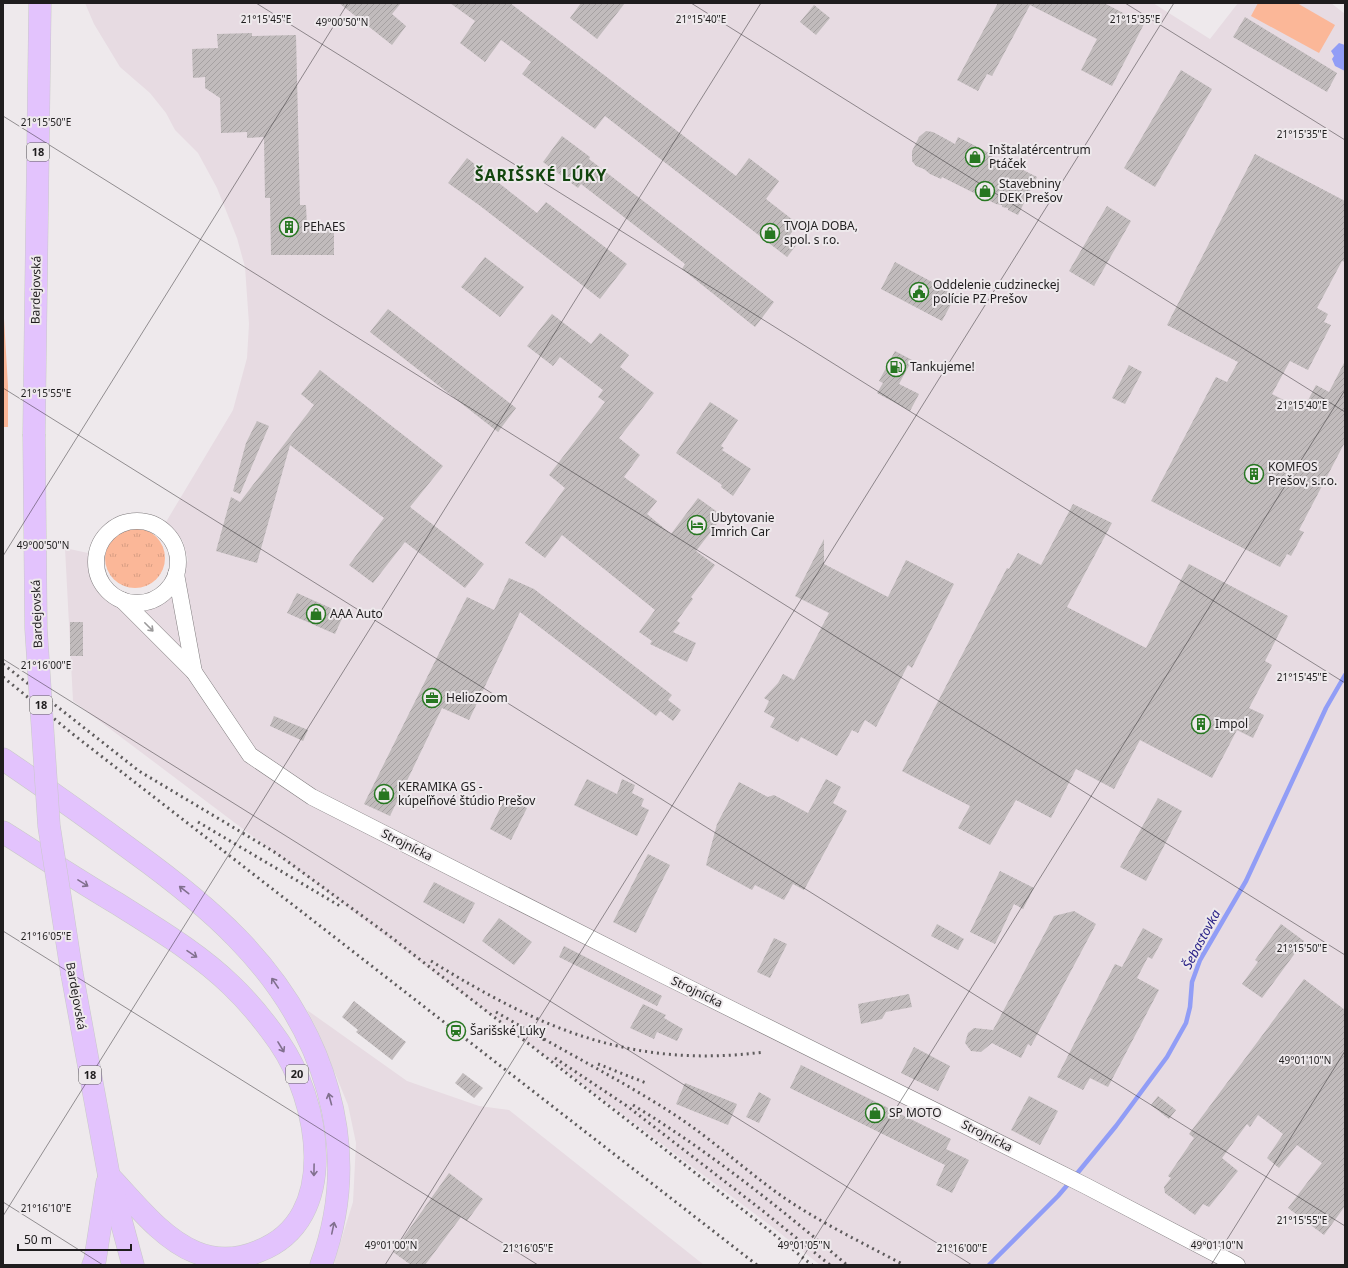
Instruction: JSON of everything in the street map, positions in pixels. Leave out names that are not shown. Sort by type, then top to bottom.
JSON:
[{"type":"main road","name":"Bardejovská","points":[[40,3],[34,434],[36,628],[49,826],[72,974],[108,1176],[133,1265]]},
{"type":"main road","name":"20","points":[[3,759],[84,815],[191,896],[237,938],[270,976],[292,1008],[314,1049],[326,1082],[337,1130],[340,1161],[338,1201],[333,1228],[321,1265]]},
{"type":"main road","name":"20","points":[[3,832],[149,924],[206,963],[232,986],[279,1043],[299,1079],[310,1114],[314,1138],[315,1174],[311,1198],[304,1213],[291,1231],[270,1247],[242,1257],[215,1258],[198,1253],[179,1243],[160,1229],[108,1176]]},
{"type":"main road","points":[[93,1265],[108,1176]]},
{"type":"street","points":[[134,521],[157,526],[164,531],[173,542],[178,555],[176,574],[194,672],[122,600],[104,586],[98,574],[97,560],[103,541],[111,531],[120,525],[134,521]]},
{"type":"street","points":[[122,600],[140,603],[157,598],[167,590],[176,574]]},
{"type":"street","name":"Strojnícka","points":[[194,672],[250,755],[312,797],[661,974],[1045,1165],[1237,1265]]},
{"type":"shaded area","points":[[85,3],[1153,3],[1210,39],[1238,3],[1331,3],[1345,14],[1345,1265],[820,1265],[771,1226],[73,701],[65,548],[97,555],[101,581],[120,601],[138,607],[151,606],[164,601],[180,587],[188,560],[183,541],[166,522],[233,410],[247,358],[249,324],[245,267],[237,238],[217,188],[198,153],[175,130],[166,113],[150,93],[120,67],[94,24]]},
{"type":"shaded area","points":[[307,1010],[407,1081],[479,1106],[509,1110],[704,1265],[338,1265],[334,1263],[353,1202],[356,1143],[348,1105],[319,1034]]},
{"type":"green space","points":[[1258,3],[1297,3],[1335,25],[1319,53],[1251,16]]},
{"type":"green space","points":[[3,302],[8,386],[8,427],[3,427]]},
{"type":"green space","points":[[135,528],[152,533],[160,541],[165,558],[160,575],[152,583],[135,588],[118,583],[110,575],[105,558],[110,541],[118,533]]},
{"type":"water","points":[[1339,43],[1345,45],[1345,71],[1335,66],[1332,59],[1334,56],[1331,51]]},
{"type":"building","points":[[339,3],[401,3],[392,14],[406,26],[392,45]]},
{"type":"building","points":[[450,3],[510,3],[736,176],[749,158],[779,181],[766,199],[798,224],[789,236],[798,243],[787,257],[605,116],[595,129],[522,74],[531,62],[501,40],[485,62],[460,43],[475,21]]},
{"type":"building","points":[[581,3],[625,3],[597,39],[570,18]]},
{"type":"building","points":[[998,3],[1104,3],[1144,24],[1112,86],[1081,70],[1097,39],[1030,5],[992,76],[987,74],[978,91],[957,80]]},
{"type":"building","points":[[814,5],[830,18],[816,35],[800,22]]},
{"type":"building","points":[[1245,17],[1337,73],[1327,92],[1233,37]]},
{"type":"building","points":[[252,33],[252,36],[296,35],[300,205],[306,205],[307,227],[334,226],[334,255],[271,255],[270,198],[265,198],[264,137],[247,138],[247,132],[221,133],[220,98],[205,88],[205,77],[193,78],[192,49],[218,48],[217,34]]},
{"type":"building","points":[[1181,70],[1212,89],[1155,187],[1124,168]]},
{"type":"building","points":[[926,131],[933,132],[955,144],[958,137],[993,155],[989,161],[1015,166],[1037,177],[1018,215],[1008,210],[1008,208],[1002,207],[1002,205],[996,204],[942,177],[941,179],[930,174],[924,169],[916,166],[912,161],[912,151],[919,137]]},
{"type":"building","points":[[562,136],[590,157],[589,159],[774,302],[755,327],[682,269],[685,264],[581,184],[578,188],[543,162]]},
{"type":"building","points":[[1255,154],[1345,201],[1345,262],[1342,261],[1317,308],[1328,314],[1324,322],[1331,325],[1308,370],[1290,361],[1272,394],[1303,410],[1316,385],[1329,392],[1345,361],[1345,442],[1299,530],[1304,532],[1291,556],[1287,554],[1280,567],[1151,501],[1216,377],[1227,382],[1238,362],[1167,325]]},
{"type":"building","points":[[467,158],[537,213],[546,202],[627,264],[600,299],[479,205],[448,183]]},
{"type":"building","points":[[1107,206],[1131,221],[1094,286],[1069,271]]},
{"type":"building","points":[[485,257],[524,287],[500,317],[461,287]]},
{"type":"building","name":"Oddelenie cudzineckej polície PZ Prešov","points":[[895,262],[956,295],[942,321],[881,289]]},
{"type":"building","points":[[388,309],[516,408],[498,432],[370,332]]},
{"type":"building","points":[[552,314],[591,344],[600,333],[629,355],[620,367],[654,393],[619,438],[640,455],[624,477],[657,501],[647,514],[671,534],[698,498],[723,516],[696,551],[715,565],[691,597],[693,599],[677,621],[680,623],[673,632],[696,643],[687,662],[650,644],[652,641],[639,632],[655,610],[562,535],[545,558],[525,543],[565,488],[549,475],[605,402],[598,397],[603,390],[560,357],[553,366],[527,346]]},
{"type":"building","points":[[895,351],[912,360],[899,384],[919,394],[910,411],[877,393],[883,383],[879,381]]},
{"type":"building","points":[[1129,365],[1142,372],[1125,404],[1112,398]]},
{"type":"building","points":[[320,370],[443,466],[410,507],[484,564],[465,588],[405,542],[373,583],[349,565],[384,518],[290,445],[257,563],[216,551],[231,497],[240,502],[314,405],[301,394]]},
{"type":"building","points":[[710,402],[738,420],[721,446],[724,448],[722,450],[751,469],[733,496],[721,487],[722,485],[676,453]]},
{"type":"building","points":[[257,421],[269,426],[240,494],[233,491],[246,443]]},
{"type":"building","points":[[1073,504],[1112,523],[1067,607],[1146,648],[1189,564],[1288,616],[1265,661],[1272,665],[1249,708],[1264,715],[1253,738],[1237,730],[1212,778],[1140,740],[1114,789],[1076,769],[1051,818],[1016,800],[990,845],[958,828],[970,806],[902,771],[1007,568],[1009,569],[1018,553],[1041,565]]},
{"type":"building","points":[[824,539],[824,564],[888,597],[906,560],[954,584],[912,668],[908,665],[876,727],[865,720],[858,733],[852,730],[837,756],[801,737],[798,742],[770,727],[775,718],[764,712],[769,701],[764,698],[778,683],[783,674],[794,680],[829,613],[795,596]]},
{"type":"building","points":[[509,578],[534,589],[672,695],[668,700],[681,710],[673,721],[660,711],[656,716],[520,612],[469,720],[442,708],[390,816],[364,804],[467,597],[494,610]]},
{"type":"building","name":"AAA Auto","points":[[297,593],[344,614],[335,634],[287,613]]},
{"type":"building","points":[[70,622],[83,622],[83,656],[70,656]]},
{"type":"building","points":[[274,716],[308,730],[303,741],[270,726]]},
{"type":"building","points":[[587,779],[617,794],[622,779],[635,785],[632,793],[644,799],[641,806],[649,810],[637,836],[574,805]]},
{"type":"building","points":[[826,779],[841,787],[833,803],[847,811],[804,890],[793,884],[784,900],[755,885],[752,890],[706,865],[717,824],[739,782],[768,797],[774,795],[808,813]]},
{"type":"building","points":[[505,798],[527,808],[511,840],[490,829]]},
{"type":"building","points":[[1158,798],[1182,811],[1146,881],[1120,867]]},
{"type":"building","points":[[648,854],[670,865],[636,933],[613,922]]},
{"type":"building","points":[[1000,871],[1034,888],[1023,909],[1014,904],[995,944],[970,932]]},
{"type":"building","points":[[434,882],[475,903],[464,924],[423,902]]},
{"type":"building","points":[[1074,911],[1096,924],[1031,1046],[1028,1044],[1021,1058],[992,1043],[981,1052],[971,1051],[965,1043],[968,1033],[974,1028],[993,1030],[1054,916]]},
{"type":"building","points":[[499,918],[532,942],[514,965],[482,941]]},
{"type":"building","points":[[937,924],[964,939],[958,950],[931,936]]},
{"type":"building","points":[[1281,924],[1304,941],[1262,998],[1242,984],[1258,962],[1255,960]]},
{"type":"building","points":[[1143,928],[1163,939],[1152,959],[1148,957],[1137,978],[1159,990],[1108,1087],[1090,1078],[1083,1090],[1057,1077],[1115,964],[1122,967]]},
{"type":"building","points":[[774,938],[787,944],[770,978],[757,972]]},
{"type":"building","points":[[564,946],[662,996],[657,1006],[559,957]]},
{"type":"building","points":[[1304,979],[1345,1010],[1345,1206],[1324,1235],[1288,1208],[1322,1163],[1297,1145],[1279,1168],[1267,1158],[1283,1134],[1258,1115],[1250,1127],[1247,1124],[1222,1158],[1238,1171],[1209,1207],[1203,1204],[1195,1215],[1165,1193],[1164,1187],[1171,1178],[1168,1176],[1194,1138],[1189,1134]]},
{"type":"building","points":[[909,994],[912,1007],[886,1012],[882,1019],[861,1024],[858,1004]]},
{"type":"building","points":[[354,1001],[406,1042],[392,1060],[356,1032],[358,1030],[342,1017]]},
{"type":"building","points":[[643,1004],[666,1015],[664,1018],[683,1029],[677,1041],[657,1032],[654,1039],[630,1028]]},
{"type":"building","points":[[914,1047],[950,1066],[938,1091],[901,1073]]},
{"type":"building","points":[[801,1065],[951,1139],[946,1149],[969,1160],[952,1193],[936,1185],[945,1165],[790,1088]]},
{"type":"building","points":[[463,1073],[483,1088],[474,1098],[455,1083]]},
{"type":"building","points":[[685,1083],[737,1104],[728,1125],[676,1104]]},
{"type":"building","points":[[759,1092],[771,1099],[759,1123],[746,1117]]},
{"type":"building","points":[[1029,1096],[1058,1111],[1040,1145],[1011,1130]]},
{"type":"building","points":[[1158,1096],[1176,1110],[1169,1119],[1151,1105]]},
{"type":"building","points":[[449,1173],[483,1199],[467,1221],[461,1217],[425,1265],[411,1265],[393,1252]]},
{"type":"waterway","name":"Šebastovka","points":[[1075,1176],[1116,1126],[1167,1057],[1186,1023],[1190,1007],[1192,982],[1200,960],[1246,881],[1326,708],[1345,675]]},
{"type":"waterway","name":"Šebastovka","points":[[989,1265],[1070,1182]]},
{"type":"railway","points":[[3,664],[139,771],[276,853],[387,934],[812,1265]]},
{"type":"railway","points":[[3,677],[74,735],[757,1265]]},
{"type":"railway","points":[[198,822],[340,906]]},
{"type":"railway","points":[[431,961],[471,985],[511,1006],[550,1024],[589,1038],[630,1049],[672,1055],[716,1056],[764,1052]]},
{"type":"railway","points":[[496,1012],[548,1042]]},
{"type":"railway","points":[[544,1039],[626,1085],[675,1115],[769,1187],[812,1216],[904,1265]]},
{"type":"railway","points":[[555,1058],[627,1106],[830,1265]]},
{"type":"railway","points":[[598,1064],[646,1083]]},
{"type":"railway","points":[[633,1105],[717,1161],[796,1222],[847,1265]]},
{"type":"place","name":"Inštalatércentrum Ptáček","points":[[975,157]]},
{"type":"place","name":"Stavebniny DEK Prešov","points":[[985,191]]},
{"type":"place","name":"PEhAES","points":[[289,227]]},
{"type":"place","name":"TVOJA DOBA, spol. s r.o.","points":[[770,233]]},
{"type":"place","name":"Oddelenie cudzineckej polície PZ Prešov","points":[[919,292]]},
{"type":"place","name":"Tankujeme!","points":[[896,367]]},
{"type":"place","name":"KOMFOS Prešov, s.r.o.","points":[[1254,474]]},
{"type":"place","name":"Ubytovanie Imrich Car","points":[[697,525]]},
{"type":"place","name":"AAA Auto","points":[[316,614]]},
{"type":"place","name":"HelioZoom","points":[[432,698]]},
{"type":"place","name":"Impol","points":[[1201,724]]},
{"type":"place","name":"KERAMIKA GS - kúpeľňové štúdio Prešov","points":[[384,794]]},
{"type":"place","name":"Šarišské Lúky","points":[[456,1031]]},
{"type":"place","name":"SP MOTO","points":[[875,1113]]},
{"type":"district","name":"ŠARIŠSKÉ LÚKY","points":[[541,175]]}]
